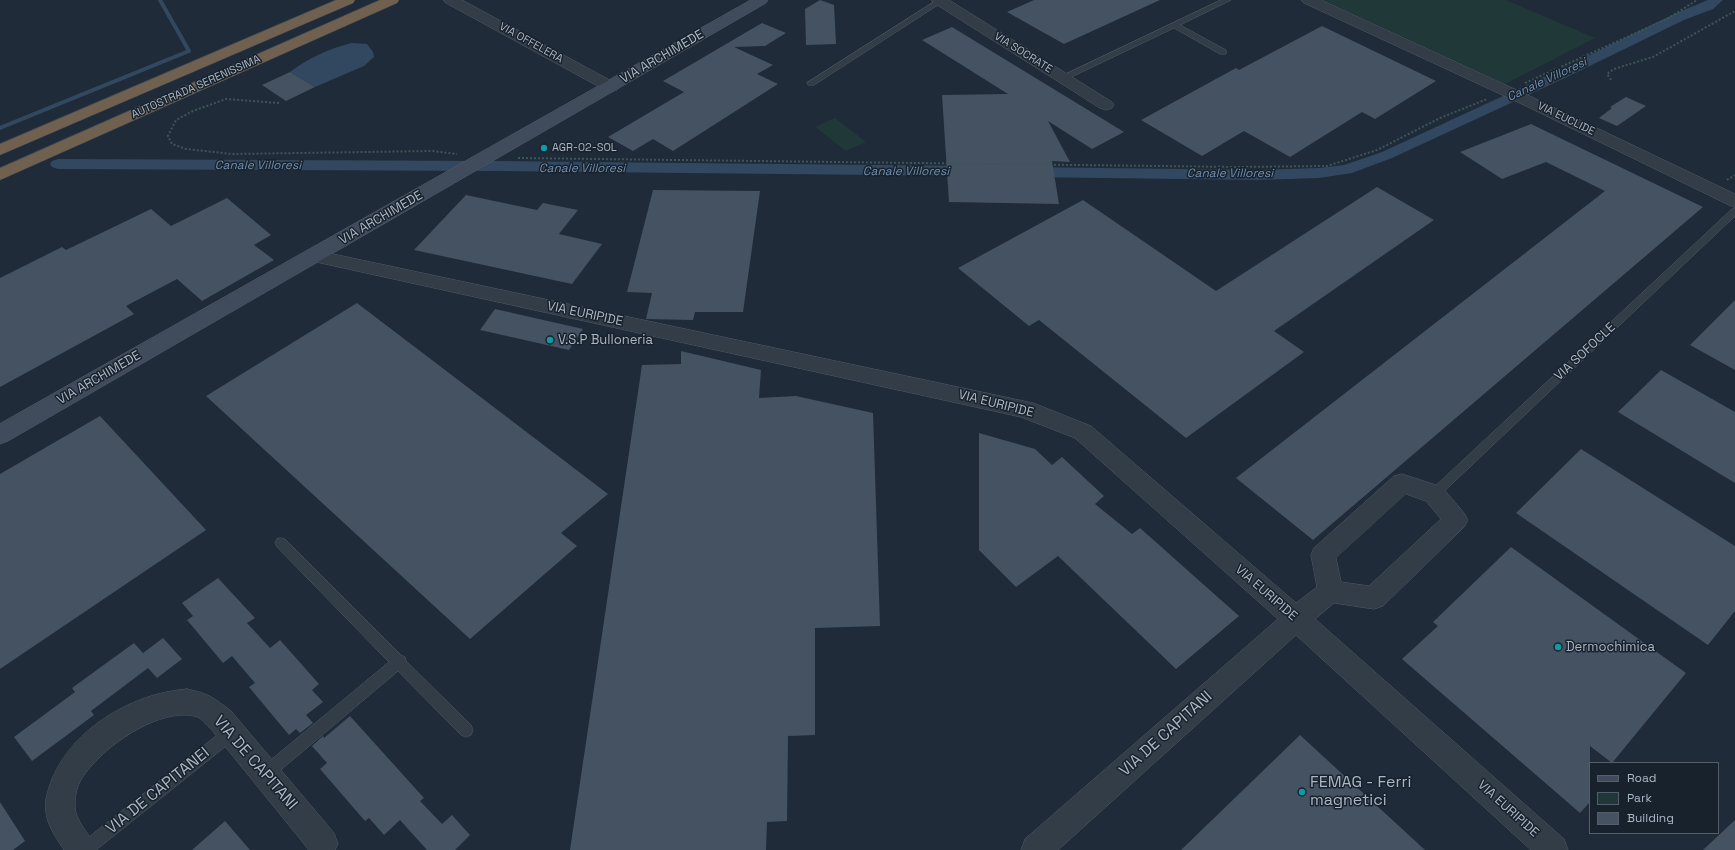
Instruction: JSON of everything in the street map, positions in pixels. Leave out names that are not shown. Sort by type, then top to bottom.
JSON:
[{"type":"highway","name":"AUTOSTRADA SERENISSIMA","points":[[0,150],[348,0]]},
{"type":"highway","name":"AUTOSTRADA SERENISSIMA","points":[[0,175],[392,0]]},
{"type":"street","name":"VIA OFFELERA","points":[[452,0],[610,87]]},
{"type":"street","name":"VIA EUCLIDE","points":[[1309,0],[1530,102],[1735,201]]},
{"type":"street","name":"VIA ARCHIMEDE","points":[[0,435],[483,160],[758,1]]},
{"type":"street","name":"VIA SOCRATE","points":[[940,1],[1106,105]]},
{"type":"street","name":"VIA EURIPIDE","points":[[314,256],[1025,409],[1083,432],[1296,619],[1554,850]]},
{"type":"street","points":[[1296,619],[1330,591],[1374,598],[1456,520],[1434,494],[1402,483],[1323,555],[1330,591]]},
{"type":"street","name":"VIA DE CAPITANI","points":[[1036,850],[1296,619]]},
{"type":"street","name":"VIA DE CAPITANI","points":[[83,850],[71,835],[60,811],[65,782],[80,758],[98,741],[125,721],[153,708],[179,702],[202,705],[221,720],[323,844]]},
{"type":"lane","points":[[1062,78],[1227,0]]},
{"type":"lane","points":[[811,83],[940,1]]},
{"type":"lane","points":[[1175,25],[1223,52]]},
{"type":"lane","name":"VIA SOFOCLE","points":[[1434,494],[1735,211]]},
{"type":"lane","points":[[281,543],[400,661],[466,730]]},
{"type":"lane","points":[[265,774],[400,661]]},
{"type":"lane","name":"VIA DE CAPITANEI","points":[[83,850],[231,733]]},
{"type":"path","points":[[279,104],[242,99],[226,99],[193,111],[176,120],[168,136],[172,144],[186,149],[232,154],[433,151],[483,160],[1236,167],[1327,166],[1377,150],[1440,118],[1580,59],[1670,18],[1697,0]]},
{"type":"path","points":[[1611,80],[1606,74],[1614,69],[1653,58],[1735,11]]},
{"type":"green space","points":[[1323,0],[1506,0],[1595,38],[1505,84]]},
{"type":"green space","points":[[835,118],[866,142],[846,151],[815,127]]},
{"type":"water","points":[[351,43],[367,44],[373,52],[374,57],[364,66],[315,87],[290,72],[319,54]]},
{"type":"building","points":[[820,0],[834,5],[836,44],[806,45],[805,9]]},
{"type":"building","points":[[1034,0],[1160,0],[1064,44],[1007,12]]},
{"type":"building","points":[[762,23],[786,33],[765,46],[734,47],[773,65],[757,74],[778,84],[673,151],[653,139],[633,151],[608,137],[684,92],[663,81]]},
{"type":"building","points":[[1322,26],[1436,81],[1375,119],[1362,112],[1290,157],[1244,131],[1202,156],[1141,120],[1236,68],[1239,70]]},
{"type":"building","points":[[952,27],[1124,132],[1092,149],[1048,121],[1070,162],[1052,161],[1059,204],[949,202],[942,95],[1008,94],[922,40]]},
{"type":"building","points":[[290,72],[315,87],[286,101],[262,85]]},
{"type":"building","points":[[1626,97],[1646,106],[1617,126],[1599,118],[1612,108],[1610,107]]},
{"type":"building","points":[[1531,124],[1703,207],[1313,540],[1236,478],[1605,191],[1546,162],[1502,179],[1460,152]]},
{"type":"building","points":[[1377,187],[1434,220],[1274,331],[1304,352],[1186,438],[1039,320],[1029,326],[958,268],[1083,200],[1216,291]]},
{"type":"building","points":[[653,190],[760,191],[743,312],[695,312],[693,320],[646,319],[652,293],[627,292]]},
{"type":"building","points":[[466,195],[537,210],[543,203],[578,210],[559,234],[602,244],[572,284],[414,250]]},
{"type":"building","points":[[227,198],[271,235],[254,245],[274,260],[202,301],[177,279],[126,306],[134,314],[0,387],[0,278],[62,247],[66,250],[151,209],[171,226]]},
{"type":"building","points":[[1735,300],[1735,370],[1690,345]]},
{"type":"building","points":[[357,303],[608,494],[561,533],[577,546],[470,639],[206,396]]},
{"type":"building","name":"V.S.P Bulloneria","points":[[495,309],[583,329],[569,350],[480,330]]},
{"type":"building","points":[[681,351],[761,370],[759,398],[796,396],[873,413],[880,626],[815,628],[815,735],[788,736],[787,821],[767,822],[766,850],[570,850],[642,365],[681,364]]},
{"type":"building","points":[[1661,370],[1735,412],[1735,483],[1618,412]]},
{"type":"building","points":[[100,416],[206,530],[0,669],[0,474]]},
{"type":"building","points":[[979,433],[1035,449],[1052,465],[1062,457],[1104,496],[1095,504],[1132,534],[1140,528],[1239,616],[1176,669],[1058,556],[1016,587],[979,550]]},
{"type":"building","points":[[1581,449],[1735,546],[1735,611],[1708,645],[1516,513]]},
{"type":"building","name":"Dermochimica","points":[[1511,547],[1686,673],[1613,762],[1611,762],[1590,746],[1589,803],[1580,813],[1402,659],[1438,626],[1433,622]]},
{"type":"building","points":[[218,578],[255,618],[247,623],[270,648],[280,640],[319,684],[312,690],[323,702],[306,715],[313,723],[300,733],[296,729],[289,735],[249,687],[255,683],[232,656],[223,663],[187,620],[193,616],[182,603]]},
{"type":"building","points":[[163,638],[182,659],[157,678],[148,668],[91,711],[94,715],[32,761],[14,737],[75,692],[72,688],[134,643],[143,653]]},
{"type":"building","points":[[350,716],[424,798],[420,801],[442,824],[452,815],[470,835],[455,850],[427,850],[400,820],[384,835],[369,818],[365,821],[320,769],[327,763],[312,746]]},
{"type":"building","name":"FEMAG - Ferri magnetici","points":[[1300,735],[1425,850],[1181,850]]},
{"type":"building","points":[[0,802],[25,841],[13,850],[0,850]]},
{"type":"building","points":[[1735,820],[1735,850],[1703,850]]},
{"type":"building","points":[[225,821],[250,850],[192,850]]},
{"type":"waterway","points":[[0,128],[189,51],[160,0]]},
{"type":"waterway","name":"Canale Villoresi","points":[[1027,172],[1257,175],[1319,173],[1346,170],[1387,155],[1562,74],[1679,17],[1708,6],[1717,0]]},
{"type":"waterway","name":"Canale Villoresi","points":[[58,164],[493,166],[975,171]]},
{"type":"place","name":"AGR-02-SOL","points":[[544,148]]},
{"type":"place","name":"V.S.P Bulloneria","points":[[550,340]]},
{"type":"place","name":"Dermochimica","points":[[1558,647]]},
{"type":"place","name":"FEMAG - Ferri magnetici","points":[[1302,792]]}]
